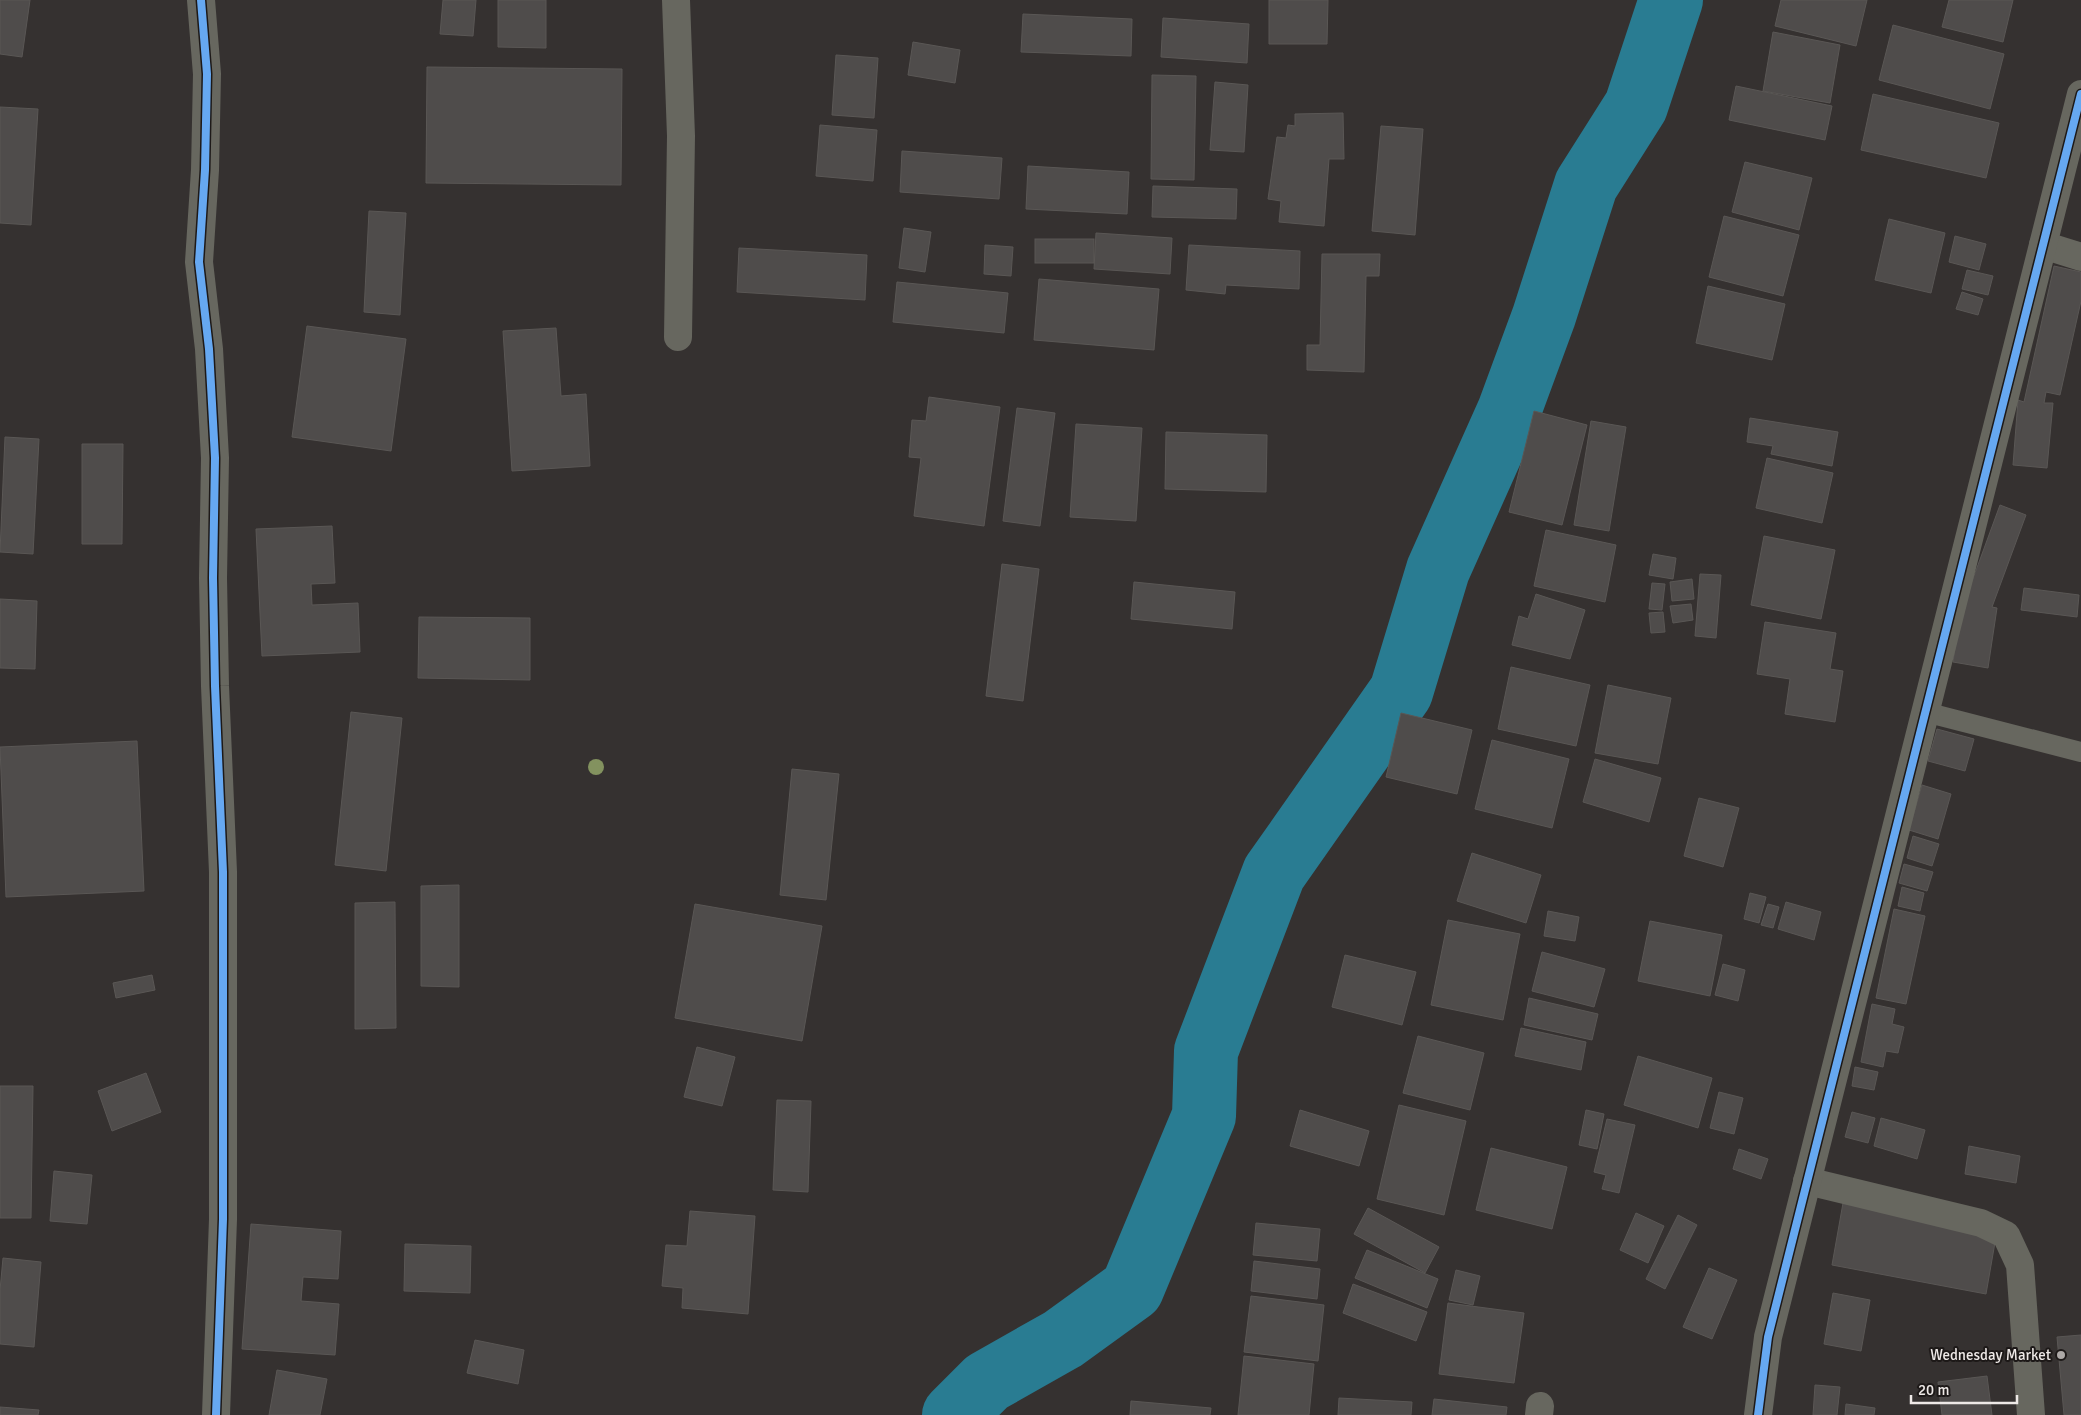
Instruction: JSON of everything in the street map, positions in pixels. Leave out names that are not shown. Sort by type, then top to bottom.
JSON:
[{"type":"street","points":[[201,0],[207,74],[205,170],[199,262],[209,348],[215,458],[214,627],[223,872],[222,1219],[216,1415]]},
{"type":"street","points":[[676,0],[681,136],[678,337]]},
{"type":"street","points":[[1758,1415],[1768,1337],[2081,94]]},
{"type":"street","points":[[2043,245],[2081,257]]},
{"type":"street","points":[[1807,1182],[1981,1223],[2006,1235],[2020,1266],[2031,1415]]},
{"type":"lane","points":[[1925,712],[2081,752]]},
{"type":"building","points":[[0,0],[30,0],[22,57],[0,54]]},
{"type":"building","points":[[443,0],[476,0],[473,36],[440,34]]},
{"type":"building","points":[[498,0],[546,0],[546,48],[498,47]]},
{"type":"building","points":[[1269,0],[1328,0],[1327,44],[1269,44]]},
{"type":"building","points":[[1781,0],[1867,0],[1856,46],[1775,26]]},
{"type":"building","points":[[1949,0],[2013,0],[2003,42],[1942,27]]},
{"type":"building","points":[[1023,14],[1132,19],[1131,56],[1021,52]]},
{"type":"building","points":[[1163,18],[1249,24],[1247,63],[1161,57]]},
{"type":"building","points":[[1893,25],[2004,54],[1990,109],[1879,80]]},
{"type":"building","points":[[1773,32],[1840,45],[1830,103],[1763,91]]},
{"type":"building","points":[[913,42],[960,50],[955,83],[908,75]]},
{"type":"building","points":[[836,55],[878,58],[874,118],[832,115]]},
{"type":"building","points":[[427,67],[622,69],[621,185],[426,183]]},
{"type":"building","points":[[1152,75],[1196,76],[1194,180],[1151,179]]},
{"type":"building","points":[[1215,82],[1248,85],[1244,152],[1210,150]]},
{"type":"building","points":[[1736,86],[1832,106],[1825,140],[1729,120]]},
{"type":"building","points":[[1873,94],[1999,123],[1986,178],[1861,150]]},
{"type":"building","points":[[0,107],[38,109],[31,225],[0,223]]},
{"type":"building","points":[[1343,113],[1344,159],[1329,159],[1324,226],[1279,222],[1281,201],[1268,199],[1277,137],[1286,138],[1288,125],[1295,126],[1295,114]]},
{"type":"building","points":[[820,125],[877,130],[873,181],[816,176]]},
{"type":"building","points":[[1381,126],[1423,129],[1415,235],[1372,231]]},
{"type":"building","points":[[902,151],[1002,158],[999,199],[900,192]]},
{"type":"building","points":[[1745,162],[1812,178],[1799,230],[1732,212]]},
{"type":"building","points":[[1028,166],[1129,172],[1127,214],[1026,209]]},
{"type":"building","points":[[1153,186],[1237,189],[1236,219],[1152,217]]},
{"type":"building","points":[[369,211],[406,213],[400,315],[364,312]]},
{"type":"building","points":[[1724,216],[1799,235],[1783,296],[1709,277]]},
{"type":"building","points":[[1889,219],[1945,233],[1931,293],[1875,280]]},
{"type":"building","points":[[904,228],[931,232],[925,272],[899,268]]},
{"type":"building","points":[[1096,233],[1172,238],[1170,274],[1094,269]]},
{"type":"building","points":[[1955,236],[1986,244],[1979,270],[1949,262]]},
{"type":"building","points":[[1035,239],[1094,239],[1094,263],[1035,263]]},
{"type":"building","points":[[985,245],[1013,247],[1011,276],[984,274]]},
{"type":"building","points":[[1189,245],[1300,251],[1299,289],[1226,285],[1225,294],[1186,290]]},
{"type":"building","points":[[739,248],[867,255],[865,300],[737,292]]},
{"type":"building","points":[[1322,254],[1380,254],[1379,276],[1366,276],[1364,372],[1307,370],[1307,345],[1320,345]]},
{"type":"building","points":[[2054,266],[2081,272],[2081,301],[2060,395],[2046,392],[2044,403],[2053,403],[2047,468],[2013,465],[2018,400],[2024,402]]},
{"type":"building","points":[[1967,270],[1993,276],[1988,295],[1962,289]]},
{"type":"building","points":[[1039,279],[1159,289],[1154,350],[1034,340]]},
{"type":"building","points":[[897,282],[1008,293],[1004,333],[893,322]]},
{"type":"building","points":[[1708,286],[1785,304],[1772,360],[1696,343]]},
{"type":"building","points":[[1962,292],[1983,299],[1978,315],[1956,309]]},
{"type":"building","points":[[307,326],[406,339],[391,451],[292,437]]},
{"type":"building","points":[[556,328],[561,396],[586,394],[590,466],[512,471],[503,331]]},
{"type":"building","points":[[929,397],[1000,407],[984,526],[914,516],[921,458],[909,457],[912,420],[926,421]]},
{"type":"building","points":[[1017,408],[1055,413],[1040,526],[1003,521]]},
{"type":"building","points":[[1534,411],[1587,425],[1562,525],[1509,512]]},
{"type":"building","points":[[1750,418],[1838,432],[1832,466],[1771,454],[1773,446],[1747,442]]},
{"type":"building","points":[[1591,421],[1626,427],[1609,531],[1574,525]]},
{"type":"building","points":[[1076,424],[1142,428],[1136,521],[1070,517]]},
{"type":"building","points":[[1166,432],[1267,435],[1266,492],[1165,489]]},
{"type":"building","points":[[5,437],[39,439],[33,554],[0,552]]},
{"type":"building","points":[[82,444],[123,444],[122,544],[82,544]]},
{"type":"building","points":[[1767,458],[1833,473],[1822,523],[1756,508]]},
{"type":"building","points":[[2000,505],[2026,515],[1992,607],[1997,608],[1988,668],[1953,662],[1961,603],[1964,603]]},
{"type":"building","points":[[332,526],[335,583],[311,584],[312,605],[358,603],[360,652],[262,656],[256,529]]},
{"type":"building","points":[[1546,530],[1616,545],[1605,602],[1534,586]]},
{"type":"building","points":[[1764,536],[1835,550],[1821,619],[1751,605]]},
{"type":"building","points":[[1653,554],[1676,558],[1673,579],[1649,575]]},
{"type":"building","points":[[1002,564],[1039,569],[1023,701],[986,696]]},
{"type":"building","points":[[1700,574],[1721,575],[1716,638],[1695,636]]},
{"type":"building","points":[[1692,579],[1694,599],[1672,601],[1670,582]]},
{"type":"building","points":[[1134,582],[1235,592],[1232,629],[1131,619]]},
{"type":"building","points":[[1652,583],[1665,584],[1662,610],[1649,609]]},
{"type":"building","points":[[2024,588],[2079,595],[2077,617],[2021,610]]},
{"type":"building","points":[[1536,594],[1585,610],[1570,659],[1512,645],[1519,616],[1528,619]]},
{"type":"building","points":[[0,599],[37,601],[35,669],[0,668]]},
{"type":"building","points":[[1691,604],[1693,620],[1673,623],[1670,606]]},
{"type":"building","points":[[1663,612],[1665,632],[1651,633],[1649,613]]},
{"type":"building","points":[[419,617],[530,618],[530,680],[418,678]]},
{"type":"building","points":[[1765,622],[1836,633],[1830,669],[1843,671],[1835,722],[1785,714],[1790,679],[1757,674]]},
{"type":"building","points":[[1511,667],[1590,685],[1576,746],[1498,729]]},
{"type":"building","points":[[1608,685],[1671,698],[1658,764],[1595,753]]},
{"type":"building","points":[[351,712],[402,718],[386,871],[335,865]]},
{"type":"building","points":[[1401,713],[1472,730],[1457,794],[1386,777]]},
{"type":"building","points":[[1937,729],[1974,739],[1965,771],[1928,761]]},
{"type":"building","points":[[1492,740],[1569,759],[1552,828],[1475,809]]},
{"type":"building","points":[[137,741],[144,891],[6,897],[0,747]]},
{"type":"building","points":[[1595,759],[1661,778],[1649,822],[1583,802]]},
{"type":"building","points":[[792,769],[839,774],[826,900],[780,895]]},
{"type":"building","points":[[1922,785],[1951,794],[1938,839],[1909,830]]},
{"type":"building","points":[[1699,798],[1739,808],[1723,867],[1684,856]]},
{"type":"building","points":[[1913,836],[1939,844],[1932,866],[1907,858]]},
{"type":"building","points":[[1472,853],[1541,875],[1526,923],[1457,901]]},
{"type":"building","points":[[1904,864],[1933,872],[1927,891],[1899,883]]},
{"type":"building","points":[[459,885],[459,987],[421,986],[421,886]]},
{"type":"building","points":[[1902,887],[1924,893],[1920,911],[1898,906]]},
{"type":"building","points":[[1750,893],[1766,897],[1759,923],[1744,919]]},
{"type":"building","points":[[395,902],[396,1028],[355,1029],[355,903]]},
{"type":"building","points":[[1786,902],[1821,912],[1814,940],[1778,929]]},
{"type":"building","points":[[695,904],[822,926],[802,1041],[675,1018]]},
{"type":"building","points":[[1768,904],[1779,907],[1773,928],[1761,925]]},
{"type":"building","points":[[1894,909],[1925,916],[1906,1004],[1876,998]]},
{"type":"building","points":[[1548,911],[1579,917],[1575,941],[1544,936]]},
{"type":"building","points":[[1448,920],[1520,934],[1503,1020],[1431,1005]]},
{"type":"building","points":[[1650,921],[1722,935],[1710,996],[1638,981]]},
{"type":"building","points":[[1542,952],[1605,969],[1594,1007],[1532,991]]},
{"type":"building","points":[[1345,955],[1416,972],[1402,1025],[1332,1007]]},
{"type":"building","points":[[1723,964],[1745,970],[1738,1001],[1715,995]]},
{"type":"building","points":[[152,975],[155,990],[116,998],[113,983]]},
{"type":"building","points":[[1529,998],[1598,1014],[1592,1040],[1524,1025]]},
{"type":"building","points":[[1872,1004],[1895,1009],[1892,1024],[1904,1027],[1898,1053],[1886,1051],[1883,1067],[1861,1062]]},
{"type":"building","points":[[1521,1028],[1586,1042],[1581,1070],[1515,1056]]},
{"type":"building","points":[[1418,1036],[1484,1053],[1470,1110],[1403,1093]]},
{"type":"building","points":[[697,1047],[735,1057],[722,1106],[684,1097]]},
{"type":"building","points":[[1638,1056],[1712,1078],[1698,1128],[1624,1105]]},
{"type":"building","points":[[1855,1067],[1878,1072],[1874,1090],[1852,1086]]},
{"type":"building","points":[[146,1073],[161,1112],[112,1131],[98,1091]]},
{"type":"building","points":[[0,1086],[33,1086],[31,1218],[0,1218]]},
{"type":"building","points":[[1719,1092],[1743,1098],[1734,1134],[1710,1128]]},
{"type":"building","points":[[777,1100],[811,1101],[808,1192],[773,1190]]},
{"type":"building","points":[[1399,1105],[1466,1121],[1444,1215],[1377,1199]]},
{"type":"building","points":[[1300,1110],[1369,1131],[1359,1166],[1290,1146]]},
{"type":"building","points":[[1586,1110],[1604,1114],[1597,1149],[1579,1145]]},
{"type":"building","points":[[1852,1112],[1875,1118],[1868,1143],[1845,1137]]},
{"type":"building","points":[[1881,1118],[1925,1130],[1917,1159],[1874,1146]]},
{"type":"building","points":[[1607,1119],[1635,1125],[1619,1193],[1602,1189],[1606,1175],[1594,1172]]},
{"type":"building","points":[[1969,1146],[2020,1156],[2016,1183],[1965,1174]]},
{"type":"building","points":[[1491,1148],[1567,1167],[1552,1229],[1476,1210]]},
{"type":"building","points":[[1739,1149],[1768,1159],[1761,1179],[1733,1169]]},
{"type":"building","points":[[54,1171],[92,1175],[87,1224],[50,1221]]},
{"type":"building","points":[[1843,1203],[1997,1231],[1986,1294],[1832,1265]]},
{"type":"building","points":[[1368,1208],[1439,1247],[1425,1273],[1354,1234]]},
{"type":"building","points":[[690,1211],[755,1216],[748,1314],[682,1308],[683,1288],[662,1286],[666,1245],[687,1246]]},
{"type":"building","points":[[1636,1213],[1664,1226],[1648,1263],[1620,1250]]},
{"type":"building","points":[[1678,1215],[1697,1225],[1665,1289],[1646,1279]]},
{"type":"building","points":[[1256,1223],[1320,1229],[1317,1261],[1253,1255]]},
{"type":"building","points":[[251,1224],[341,1231],[338,1279],[303,1277],[301,1301],[339,1304],[335,1355],[242,1349]]},
{"type":"building","points":[[405,1244],[471,1246],[470,1293],[404,1291]]},
{"type":"building","points":[[1367,1250],[1438,1279],[1427,1308],[1355,1278]]},
{"type":"building","points":[[3,1258],[41,1262],[34,1347],[0,1344],[0,1290]]},
{"type":"building","points":[[1254,1261],[1320,1269],[1317,1299],[1251,1291]]},
{"type":"building","points":[[1709,1268],[1737,1280],[1712,1339],[1683,1327]]},
{"type":"building","points":[[1456,1270],[1480,1276],[1473,1305],[1449,1300]]},
{"type":"building","points":[[1353,1284],[1427,1312],[1416,1341],[1343,1313]]},
{"type":"building","points":[[1833,1293],[1870,1300],[1861,1351],[1824,1344]]},
{"type":"building","points":[[1251,1296],[1324,1305],[1318,1361],[1244,1352]]},
{"type":"building","points":[[1448,1303],[1524,1313],[1514,1383],[1439,1374]]},
{"type":"building","points":[[2081,1335],[2081,1415],[2064,1415],[2057,1337]]},
{"type":"building","points":[[475,1340],[524,1350],[518,1384],[467,1373]]},
{"type":"building","points":[[1244,1356],[1314,1364],[1309,1415],[1238,1415]]},
{"type":"building","points":[[277,1370],[327,1379],[320,1415],[269,1415]]},
{"type":"building","points":[[1987,1376],[1992,1415],[1942,1415],[1938,1382]]},
{"type":"building","points":[[1815,1385],[1840,1387],[1837,1415],[1813,1415]]},
{"type":"building","points":[[1339,1398],[1412,1402],[1411,1415],[1338,1415]]},
{"type":"building","points":[[1434,1399],[1507,1407],[1506,1415],[1432,1415]]},
{"type":"building","points":[[1131,1401],[1211,1408],[1210,1415],[1130,1415]]},
{"type":"building","points":[[1846,1404],[1875,1408],[1874,1415],[1845,1415]]},
{"type":"building","points":[[0,1407],[39,1410],[38,1415],[0,1415]]},
{"type":"waterway","points":[[954,1415],[987,1382],[1063,1339],[1132,1289],[1204,1116],[1206,1051],[1274,873],[1401,692],[1438,570],[1509,411],[1544,316],[1586,185],[1636,106],[1671,0]]},
{"type":"cycle path","points":[[201,0],[207,74],[205,170],[199,262],[209,349],[215,458],[213,578],[215,686],[223,872],[223,1219],[216,1415]]},
{"type":"cycle path","points":[[1758,1415],[1768,1337],[2081,94]]},
{"type":"place","name":"Wednesday Market","points":[[2061,1355]]}]
